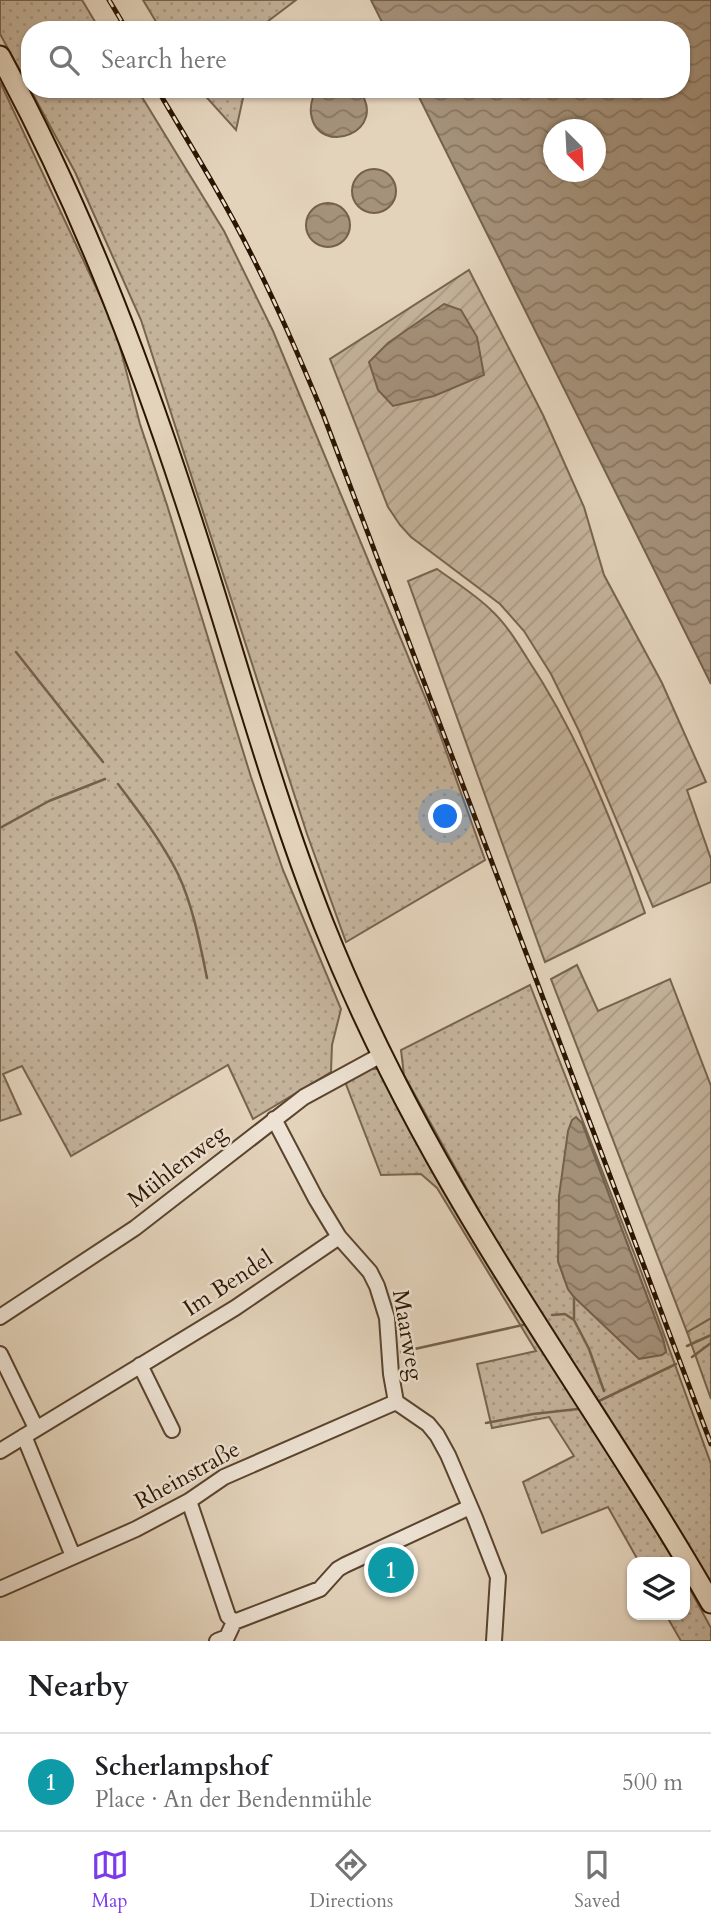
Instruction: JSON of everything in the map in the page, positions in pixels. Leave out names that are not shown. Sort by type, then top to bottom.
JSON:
[{"type":"main road","points":[[0,56],[21,96]]},
{"type":"main road","points":[[22,98],[75,207],[135,351],[303,867],[325,926],[383,1054],[487,1245],[620,1452],[711,1603]]},
{"type":"street","name":"Mühlenweg","points":[[0,1317],[135,1228],[304,1097],[383,1054]]},
{"type":"street","name":"Maarweg","points":[[274,1119],[316,1199],[339,1237],[370,1272],[383,1301],[397,1402],[428,1424],[437,1436],[470,1507],[498,1577],[494,1641]]},
{"type":"street","name":"Im Bendel","points":[[0,1451],[235,1308],[339,1237]]},
{"type":"street","points":[[0,1354],[73,1556]]},
{"type":"street","points":[[141,1365],[172,1430]]},
{"type":"street","name":"Rheinstraße","points":[[0,1589],[136,1529],[189,1501],[224,1478],[316,1435],[397,1402]]},
{"type":"street","points":[[189,1501],[228,1616],[234,1622]]},
{"type":"street","points":[[217,1641],[227,1637],[234,1622],[320,1588],[345,1564],[470,1507]]},
{"type":"shaded area","points":[[0,0],[82,0],[95,21],[21,21],[21,72],[0,34]]},
{"type":"shaded area","points":[[143,0],[296,0],[268,21],[156,21]]},
{"type":"shaded area","points":[[0,82],[115,328],[140,424],[251,777],[283,870],[341,1009],[332,1045],[331,1072],[253,1119],[228,1065],[71,1156],[22,1066],[3,1074],[21,1114],[0,1121]]},
{"type":"shaded area","points":[[35,98],[143,98],[224,231],[273,331],[437,726],[485,860],[346,942],[307,834],[141,320],[75,172]]},
{"type":"shaded area","points":[[207,98],[243,98],[236,130]]},
{"type":"shaded area","points":[[469,270],[543,415],[584,507],[604,575],[662,683],[706,782],[687,790],[711,859],[711,882],[653,907],[579,731],[551,674],[524,631],[500,604],[411,537],[400,525],[388,507],[330,359]]},
{"type":"shaded area","points":[[437,569],[497,616],[546,688],[594,782],[645,913],[545,962],[408,581]]},
{"type":"shaded area","points":[[577,965],[598,1011],[670,979],[711,1086],[711,1318],[687,1332],[551,979]]},
{"type":"shaded area","points":[[530,985],[641,1271],[711,1464],[711,1586],[640,1468],[494,1238],[404,1075],[401,1050]],"holes":[[[582,1123],[666,1352],[574,1297],[568,1289],[558,1261]]]},
{"type":"shaded area","points":[[369,1069],[381,1069],[546,1353],[672,1557],[636,1557],[608,1507],[542,1533],[523,1482],[574,1456],[549,1417],[492,1428],[477,1364],[536,1351],[437,1188],[421,1174],[381,1175],[344,1079]]},
{"type":"shaded area","points":[[711,1318],[711,1399],[687,1332]]},
{"type":"shaded area","points":[[690,1589],[711,1628],[711,1641],[681,1641],[669,1620],[690,1620]]},
{"type":"water","points":[[371,0],[711,0],[711,684],[419,98],[690,98],[690,21],[382,21]]},
{"type":"water","points":[[313,98],[363,98],[366,104],[366,117],[360,127],[350,134],[338,137],[326,135],[316,128],[311,107]]},
{"type":"water","points":[[374,169],[383,170],[390,175],[395,182],[395,200],[390,207],[383,212],[374,213],[365,212],[358,207],[353,200],[352,191],[353,182],[358,175],[365,170]]},
{"type":"water","points":[[328,203],[344,209],[350,225],[344,241],[328,247],[312,241],[306,225],[312,209]]},
{"type":"water","points":[[444,304],[461,310],[477,337],[484,375],[434,396],[393,406],[378,390],[369,362],[388,343]]},
{"type":"water","points":[[576,1117],[582,1123],[663,1339],[666,1352],[662,1355],[639,1359],[568,1289],[558,1261],[559,1196],[568,1131]]},
{"type":"waterway","points":[[16,652],[103,762]]},
{"type":"waterway","points":[[0,828],[49,801],[105,779]]},
{"type":"waterway","points":[[118,784],[158,839],[178,874],[192,912],[207,978]]},
{"type":"waterway","points":[[574,1297],[574,1320],[589,1349],[604,1391]]},
{"type":"waterway","points":[[552,1315],[565,1314],[574,1320]]},
{"type":"waterway","points":[[401,1352],[523,1325]]},
{"type":"waterway","points":[[687,1346],[711,1335]]},
{"type":"waterway","points":[[692,1357],[711,1343]]},
{"type":"waterway","points":[[599,1401],[676,1364]]},
{"type":"waterway","points":[[486,1423],[578,1409]]},
{"type":"railway","points":[[109,0],[122,21]]},
{"type":"railway","points":[[162,98],[244,240],[323,414],[711,1444]]},
{"type":"place","name":"Scherlampshof","points":[[391,1570]]}]
